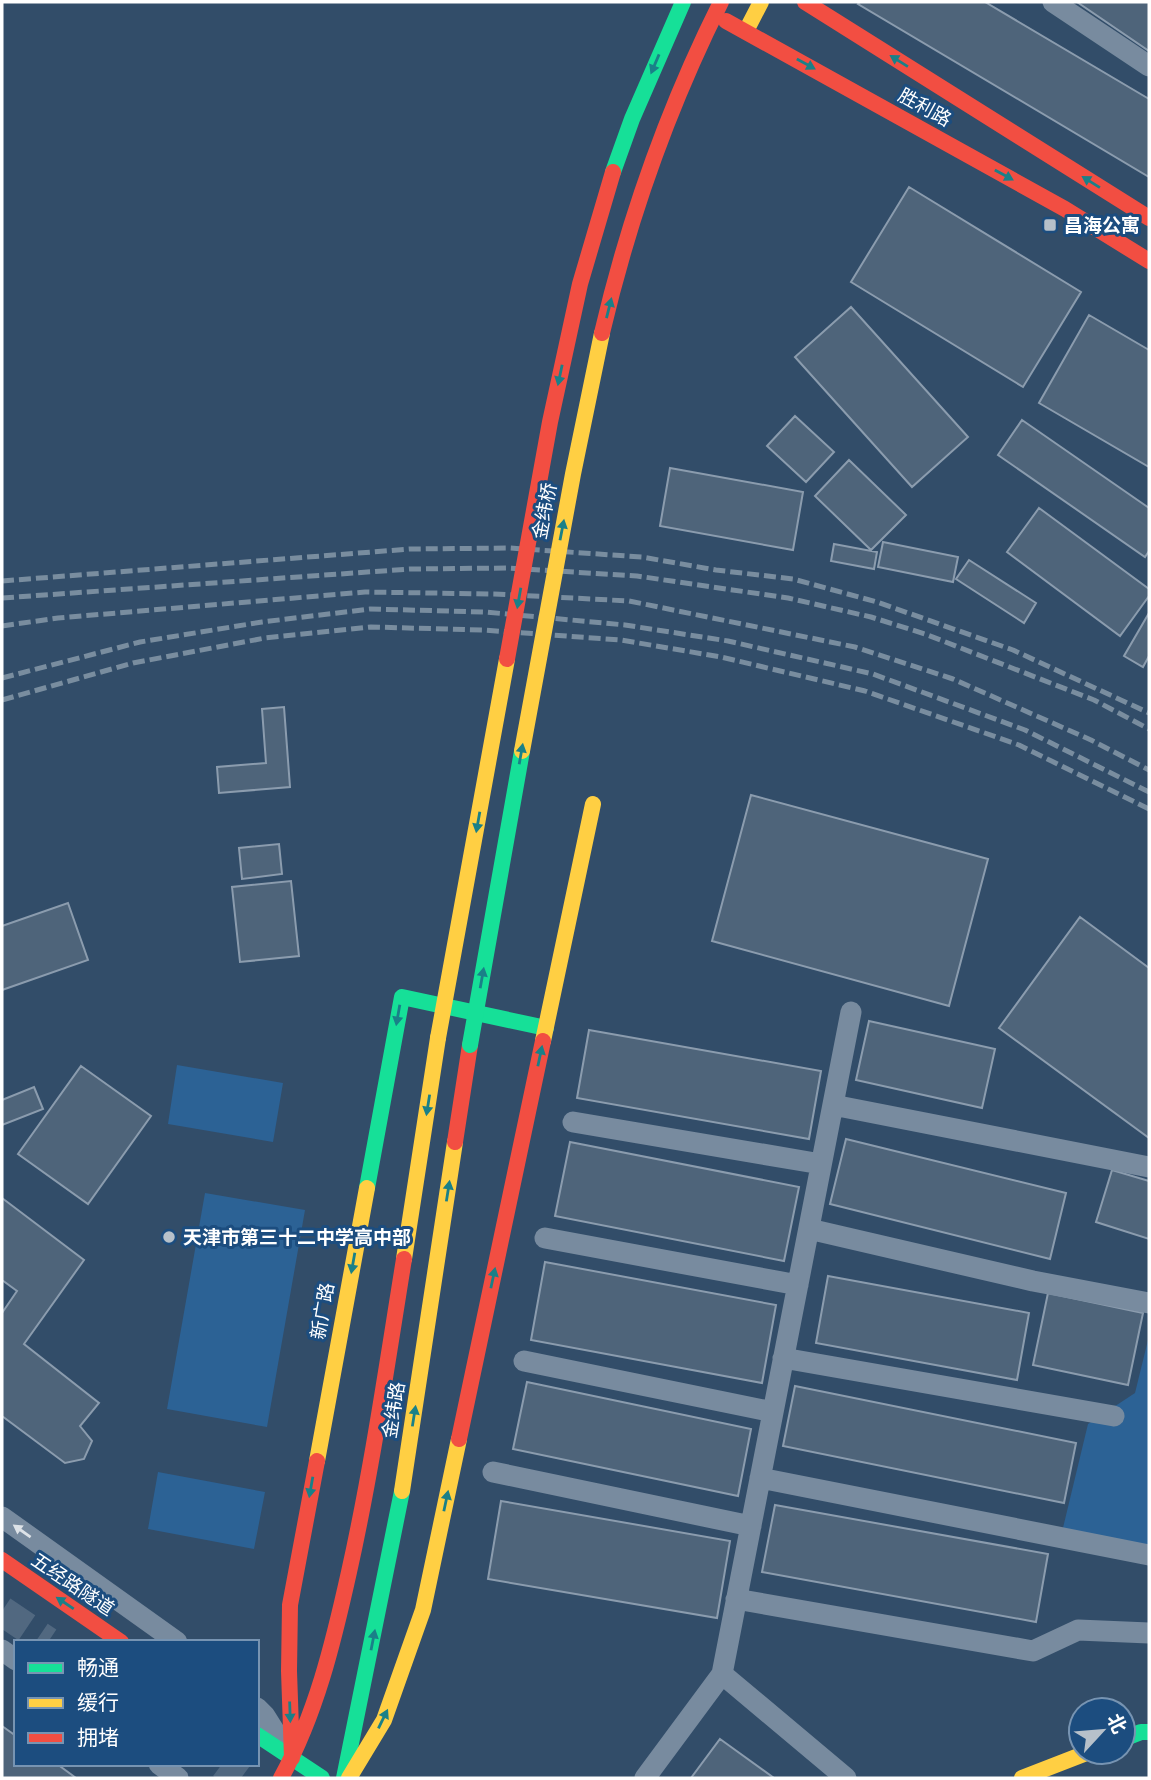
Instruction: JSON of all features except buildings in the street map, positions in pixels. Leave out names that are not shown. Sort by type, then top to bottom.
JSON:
[{"type":"main road","name":"胜利路","points":[[675,2],[693,7],[746,31],[1065,209],[1149,261]]},
{"type":"main road","name":"金纬桥","points":[[470,1045],[527,717],[581,429],[600,345],[643,188],[682,85],[721,2]]},
{"type":"main road","points":[[746,31],[761,2]]},
{"type":"main road","name":"胜利路","points":[[805,2],[1149,218]]},
{"type":"main road","name":"金纬桥","points":[[438,1038],[550,422],[580,284],[614,169],[632,119],[693,7]]},
{"type":"main road","points":[[347,1778],[384,1720],[423,1610],[593,804]]},
{"type":"main road","name":"新广路","points":[[292,1758],[290,1605],[402,997],[546,1028]]},
{"type":"main road","name":"金纬路","points":[[292,1758],[319,1692],[333,1645],[369,1483],[438,1038]]},
{"type":"main road","name":"金纬路","points":[[347,1778],[402,1493],[470,1045]]},
{"type":"main road","name":"五经路隧道","points":[[2,1560],[118,1640]]},
{"type":"main road","points":[[259,1736],[321,1778]]},
{"type":"main road","points":[[281,1778],[292,1758]]},
{"type":"main road","points":[[1023,1778],[1067,1761]]},
{"type":"street","points":[[1053,2],[1149,66]]},
{"type":"street","points":[[645,1778],[722,1674],[851,1012]]},
{"type":"street","points":[[833,1105],[1149,1167]]},
{"type":"street","points":[[573,1122],[821,1164]]},
{"type":"street","points":[[809,1229],[1034,1281],[1149,1303]]},
{"type":"street","points":[[545,1238],[798,1285]]},
{"type":"street","points":[[783,1358],[1114,1416]]},
{"type":"street","points":[[524,1361],[773,1412]]},
{"type":"street","points":[[493,1472],[751,1526]]},
{"type":"street","points":[[760,1478],[1149,1555]]},
{"type":"street","points":[[2,1517],[174,1640]]},
{"type":"street","points":[[736,1599],[1033,1651],[1078,1630],[1149,1633]]},
{"type":"street","points":[[722,1674],[846,1778]]},
{"type":"street","points":[[259,1710],[292,1758]]},
{"type":"street","points":[[162,1766],[178,1778]]},
{"type":"shaded area","points":[[177,1065],[283,1083],[273,1142],[168,1124]]},
{"type":"shaded area","points":[[205,1193],[305,1210],[267,1427],[167,1409]]},
{"type":"shaded area","points":[[1149,1336],[1149,1551],[1062,1532],[1088,1424],[1135,1393]]},
{"type":"shaded area","points":[[158,1472],[265,1492],[254,1549],[148,1529]]},
{"type":"tunnel","points":[[2,1611],[45,1640]]},
{"type":"tunnel","points":[[225,1766],[241,1778]]},
{"type":"railway","points":[[2,581],[410,549],[509,548],[642,557],[716,570],[793,579],[877,602],[1013,650],[1149,713]]},
{"type":"railway","points":[[2,598],[410,569],[508,568],[637,576],[788,598],[871,617],[925,634],[1094,700],[1149,729]]},
{"type":"railway","points":[[2,626],[58,618],[365,592],[494,594],[629,601],[855,647],[953,679],[1091,740],[1149,770]]},
{"type":"railway","points":[[2,678],[140,642],[262,622],[370,609],[485,612],[625,625],[728,641],[873,674],[1025,730],[1149,792]]},
{"type":"railway","points":[[2,700],[133,663],[265,638],[371,627],[483,630],[621,640],[721,657],[865,691],[1019,745],[1149,809]]},
{"type":"traffic: fast","points":[[613,172],[632,119],[683,2]]},
{"type":"traffic: fast","points":[[470,1045],[522,751]]},
{"type":"traffic: fast","points":[[367,1188],[402,997],[546,1028]]},
{"type":"traffic: fast","points":[[344,1778],[402,1491]]},
{"type":"traffic: fast","points":[[1137,1734],[1149,1732]]},
{"type":"traffic: fast","points":[[259,1736],[322,1778]]},
{"type":"traffic: slow","points":[[746,31],[761,2]]},
{"type":"traffic: slow","points":[[522,751],[602,333]]},
{"type":"traffic: slow","points":[[438,1038],[507,659]]},
{"type":"traffic: slow","points":[[543,1041],[593,804]]},
{"type":"traffic: slow","points":[[404,1259],[438,1038]]},
{"type":"traffic: slow","points":[[402,1491],[455,1142]]},
{"type":"traffic: slow","points":[[317,1461],[367,1188]]},
{"type":"traffic: slow","points":[[349,1778],[384,1720],[423,1610],[459,1439]]},
{"type":"traffic: slow","points":[[1022,1778],[1067,1761]]},
{"type":"traffic: jam","points":[[602,333],[652,164],[684,82],[721,2]]},
{"type":"traffic: jam","points":[[805,2],[1149,218]]},
{"type":"traffic: jam","points":[[726,21],[1065,209],[1149,261]]},
{"type":"traffic: jam","points":[[507,659],[550,422],[580,284],[613,172]]},
{"type":"traffic: jam","points":[[459,1439],[543,1041]]},
{"type":"traffic: jam","points":[[455,1142],[470,1045]]},
{"type":"traffic: jam","points":[[281,1778],[314,1704],[343,1599],[372,1455],[404,1259]]},
{"type":"traffic: jam","points":[[292,1758],[290,1605],[317,1461]]},
{"type":"traffic: jam","points":[[2,1560],[118,1640]]},
{"type":"place","name":"昌海公寓","points":[[1050,225]]},
{"type":"place","name":"天津市第三十二中学高中部","points":[[169,1237]]}]
